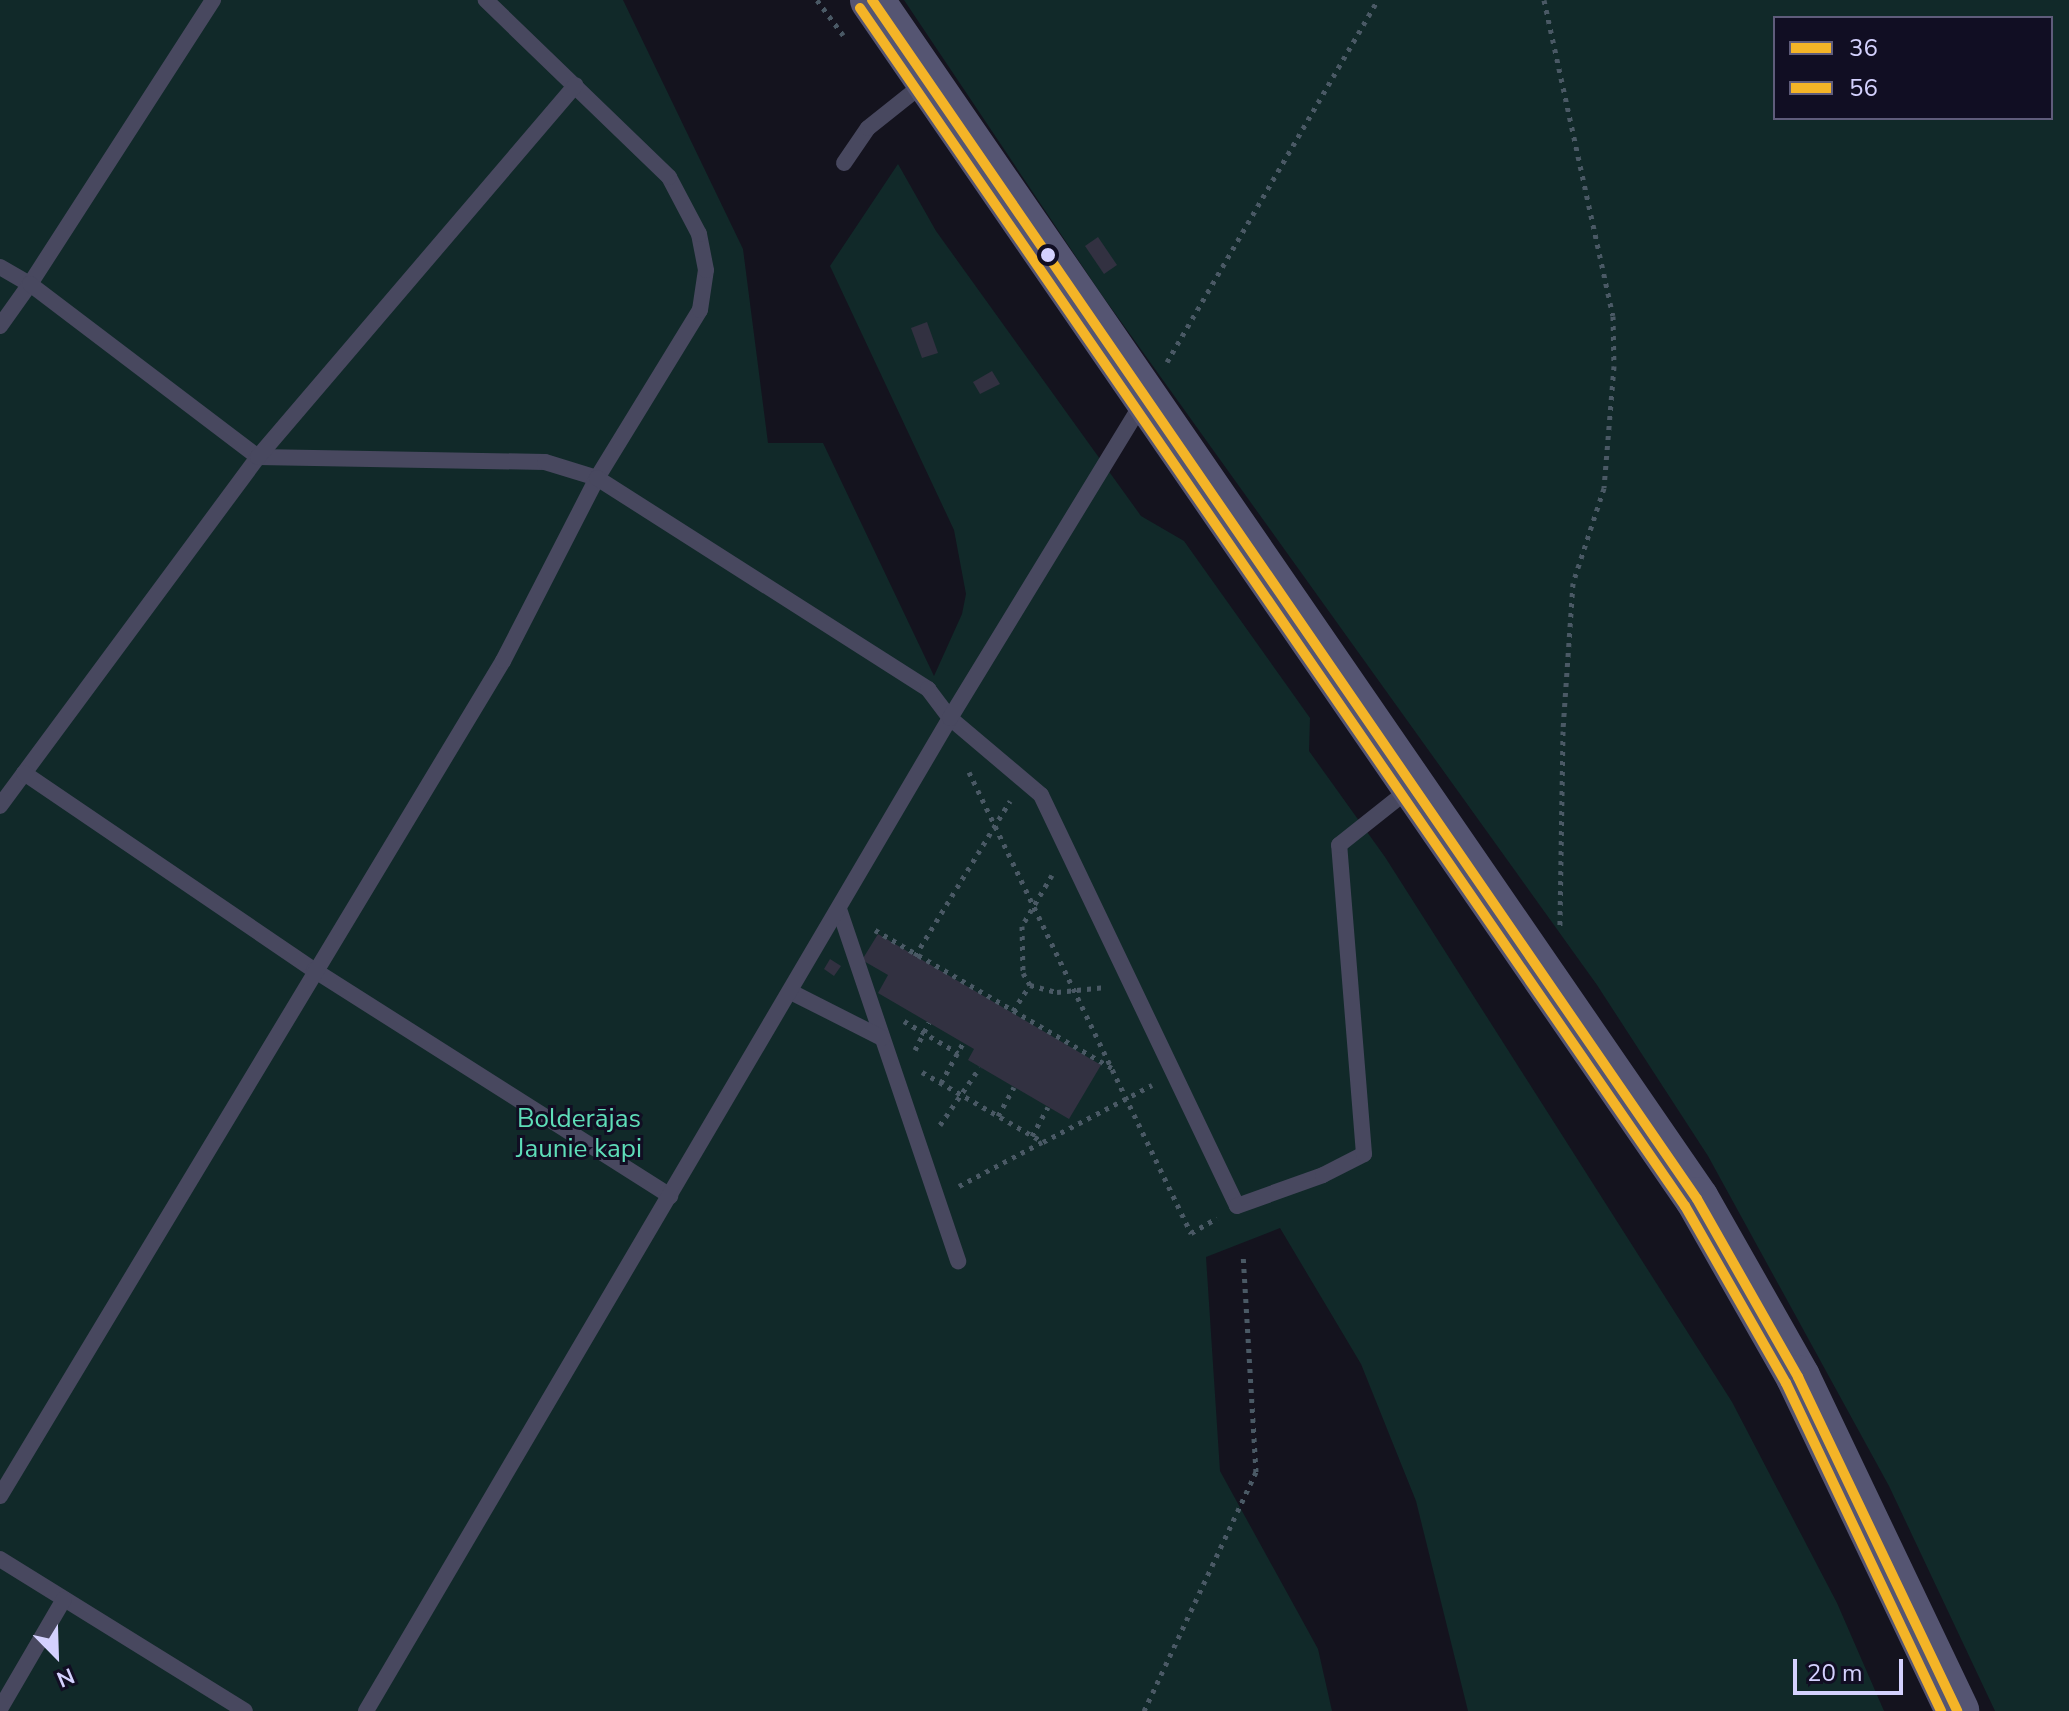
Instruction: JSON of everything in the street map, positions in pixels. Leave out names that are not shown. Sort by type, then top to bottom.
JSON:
[{"type":"main road","points":[[872,0],[1697,1199],[1798,1377],[1957,1711]]},
{"type":"lane","points":[[0,326],[213,0]]},
{"type":"lane","points":[[0,1496],[314,970],[503,661],[597,478],[700,310],[706,270],[699,234],[669,177],[486,0]]},
{"type":"lane","points":[[844,163],[868,128],[928,81]]},
{"type":"lane","points":[[0,806],[258,457],[576,85]]},
{"type":"lane","points":[[0,267],[30,284],[258,457],[545,462],[597,478],[928,689],[950,718],[1041,795],[1237,1206],[1323,1175],[1364,1154],[1339,845],[1384,804],[1413,787]]},
{"type":"lane","points":[[366,1711],[922,771],[950,718],[1146,396]]},
{"type":"lane","points":[[24,773],[314,970],[670,1196]]},
{"type":"lane","points":[[839,909],[958,1261]]},
{"type":"lane","points":[[791,992],[884,1045]]},
{"type":"lane","points":[[0,1559],[245,1711]]},
{"type":"lane","points":[[0,1709],[64,1599]]},
{"type":"path","points":[[1146,396],[1378,0]]},
{"type":"path","points":[[1544,0],[1613,316],[1614,366],[1604,488],[1573,583],[1563,731],[1560,931]]},
{"type":"path","points":[[922,771],[965,764],[1191,1233],[1237,1206]]},
{"type":"path","points":[[916,955],[1023,780]]},
{"type":"path","points":[[1030,985],[1023,973],[1020,944],[1033,901],[1068,853]]},
{"type":"path","points":[[839,909],[1112,1068]]},
{"type":"path","points":[[1030,985],[1076,992],[1131,983]]},
{"type":"path","points":[[1012,1012],[1030,985]]},
{"type":"path","points":[[893,1014],[958,1053]]},
{"type":"path","points":[[907,1063],[929,1022]]},
{"type":"path","points":[[941,1083],[963,1043]]},
{"type":"path","points":[[884,1045],[907,1063],[1043,1142]]},
{"type":"path","points":[[919,1150],[964,1096],[980,1067]]},
{"type":"path","points":[[936,1198],[1174,1073]]},
{"type":"path","points":[[998,1116],[1014,1087]]},
{"type":"path","points":[[1032,1136],[1048,1107]]},
{"type":"path","points":[[1144,1711],[1256,1472],[1243,1254]]},
{"type":"green space","name":"Bolderājas Jaunie kapi","points":[[0,0],[623,0],[743,249],[768,443],[823,443],[934,676],[962,614],[966,594],[954,530],[830,266],[898,164],[936,231],[1141,516],[1184,541],[1310,718],[1309,751],[1385,857],[1732,1402],[1837,1603],[1884,1711],[1468,1711],[1416,1501],[1361,1364],[1280,1228],[1206,1257],[1220,1471],[1318,1649],[1332,1711],[0,1711]]},
{"type":"green space","points":[[904,0],[2069,0],[2069,1711],[1995,1711],[1889,1486],[1708,1156],[1597,985],[1099,291]]},
{"type":"building","points":[[1098,237],[1117,265],[1104,274],[1085,246]]},
{"type":"building","points":[[927,322],[938,353],[922,358],[911,328]]},
{"type":"building","points":[[992,371],[1000,384],[980,394],[973,382]]},
{"type":"building","points":[[878,934],[1101,1065],[1069,1119],[968,1060],[974,1049],[878,993],[888,975],[862,960]]},
{"type":"building","points":[[830,959],[841,966],[834,976],[824,969]]},
{"type":"transit line","name":"36","points":[[872,0],[1697,1199],[1798,1377],[1957,1711]]},
{"type":"transit line","name":"56","points":[[860,8],[1685,1206],[1786,1383],[1941,1711]]}]
